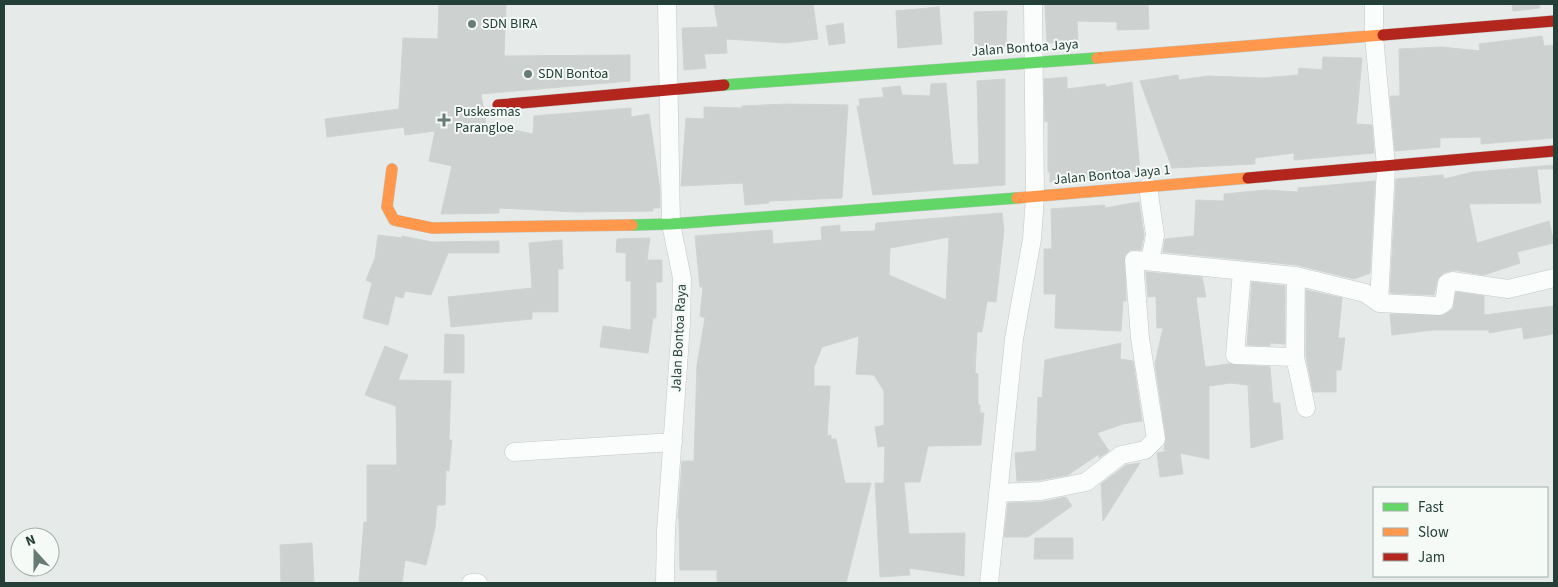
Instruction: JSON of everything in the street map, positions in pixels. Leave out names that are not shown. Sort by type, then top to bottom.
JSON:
[{"type":"street","name":"Jalan Bontoa Raya","points":[[660,582],[673,442],[681,324],[682,278],[671,224],[668,4]]},
{"type":"street","points":[[989,583],[1014,339],[1028,274],[1035,197],[1033,4]]},
{"type":"street","points":[[1374,4],[1374,36],[1386,166],[1379,303]]},
{"type":"street","name":"Jalan Bontoa Jaya","points":[[498,105],[649,93],[670,89],[1033,63],[1554,20]]},
{"type":"street","name":"Jalan Bontoa Jaya 1","points":[[392,169],[387,207],[394,220],[410,225],[432,228],[671,224],[1035,197],[1554,151]]},
{"type":"street","points":[[1148,187],[1155,234],[1150,261]]},
{"type":"street","points":[[998,493],[1041,491],[1086,482],[1121,455],[1145,450],[1156,439],[1140,338],[1134,260],[1296,276],[1365,293],[1379,303],[1439,306],[1444,303],[1447,283],[1452,281],[1508,289],[1554,278]]},
{"type":"street","points":[[1242,270],[1235,355],[1295,357]]},
{"type":"street","points":[[1296,276],[1295,357],[1306,408]]},
{"type":"street","points":[[514,452],[673,442]]},
{"type":"street","points":[[471,583],[478,583]]},
{"type":"building","points":[[439,4],[506,4],[504,56],[630,55],[630,81],[481,94],[486,124],[533,134],[534,116],[631,108],[631,117],[649,114],[660,190],[660,208],[653,208],[653,211],[576,212],[499,208],[499,213],[441,214],[452,166],[429,161],[435,131],[405,135],[404,127],[327,137],[325,119],[399,109],[403,38],[438,39]]},
{"type":"building","points":[[714,4],[813,4],[818,39],[786,43],[726,39],[727,53],[704,54],[706,68],[684,70],[682,28],[718,27]]},
{"type":"building","points":[[1045,4],[1148,4],[1149,29],[1117,30],[1117,22],[1077,21],[1078,41],[1047,43]]},
{"type":"building","points":[[1512,4],[1539,4],[1540,8],[1513,11]]},
{"type":"building","points":[[939,7],[942,44],[898,48],[896,11]]},
{"type":"building","points":[[1007,11],[1006,46],[975,48],[974,12]]},
{"type":"building","points":[[843,23],[845,43],[829,45],[826,26]]},
{"type":"building","points":[[1542,36],[1544,46],[1554,45],[1554,138],[1481,144],[1481,137],[1440,138],[1440,147],[1395,151],[1390,96],[1400,96],[1399,49],[1442,47],[1480,51],[1479,44]]},
{"type":"building","points":[[1323,57],[1362,58],[1356,124],[1372,125],[1374,153],[1294,160],[1294,153],[1255,158],[1255,164],[1172,168],[1140,81],[1178,75],[1179,80],[1208,76],[1263,78],[1298,75],[1299,68],[1322,70]]},
{"type":"building","points":[[1067,77],[1067,89],[1105,84],[1106,87],[1132,82],[1140,171],[1089,175],[1089,178],[1050,182],[1050,172],[1048,172],[1048,121],[1045,122],[1044,79]]},
{"type":"building","points":[[1005,79],[1005,185],[873,195],[857,106],[860,106],[859,99],[884,97],[882,88],[900,86],[902,95],[930,96],[931,84],[946,83],[953,165],[979,164],[977,81]]},
{"type":"building","points":[[787,104],[848,105],[842,198],[769,201],[769,203],[745,205],[743,183],[681,186],[686,118],[704,119],[704,107],[742,108],[742,106]]},
{"type":"building","points":[[1554,165],[1554,169],[1537,169],[1541,203],[1469,204],[1477,243],[1549,221],[1554,243],[1517,252],[1520,263],[1484,275],[1454,270],[1443,273],[1437,281],[1434,295],[1390,293],[1396,179],[1443,175],[1444,179],[1473,172]]},
{"type":"building","points":[[1375,181],[1370,273],[1354,279],[1297,265],[1163,252],[1165,239],[1194,236],[1196,200],[1224,201],[1224,194],[1266,190],[1298,192],[1298,188]]},
{"type":"building","points":[[1139,202],[1144,235],[1141,250],[1130,250],[1125,255],[1126,301],[1123,301],[1121,331],[1055,328],[1056,294],[1044,294],[1044,249],[1052,249],[1051,209],[1105,205],[1105,208]]},
{"type":"building","points":[[1002,213],[1004,230],[996,302],[987,301],[982,332],[977,332],[975,373],[978,374],[978,405],[980,405],[980,413],[984,413],[981,445],[928,446],[920,482],[904,482],[909,534],[965,533],[964,576],[909,568],[910,575],[880,577],[875,483],[884,483],[885,446],[878,447],[875,427],[884,425],[884,391],[874,375],[856,374],[859,336],[822,347],[814,367],[814,386],[830,386],[827,436],[831,435],[831,439],[836,439],[845,483],[871,483],[846,583],[717,583],[717,570],[680,570],[678,518],[682,461],[694,461],[697,365],[705,318],[700,316],[703,287],[700,287],[695,236],[772,230],[773,244],[822,240],[821,227],[840,225],[840,232],[875,231],[876,223]],"holes":[[[949,237],[946,300],[889,275],[890,248]]]},
{"type":"building","points":[[378,235],[402,238],[402,236],[432,242],[499,241],[499,253],[448,253],[431,295],[405,291],[403,298],[395,296],[388,325],[363,318],[372,283],[366,280],[375,258]]},
{"type":"building","points":[[650,238],[647,260],[662,260],[662,282],[656,282],[656,318],[653,318],[648,353],[600,347],[603,326],[631,330],[631,281],[626,281],[626,253],[616,252],[617,239]]},
{"type":"building","points":[[562,240],[563,269],[558,269],[558,312],[532,312],[532,319],[451,327],[448,297],[532,288],[529,243]]},
{"type":"building","points":[[1146,272],[1202,277],[1206,297],[1196,297],[1205,367],[1229,364],[1270,367],[1273,403],[1280,403],[1283,439],[1251,448],[1248,385],[1230,383],[1209,386],[1209,459],[1180,453],[1183,474],[1160,477],[1157,453],[1168,451],[1164,450],[1166,437],[1155,364],[1163,328],[1157,328],[1156,296],[1148,297]]},
{"type":"building","points":[[1252,282],[1285,286],[1285,344],[1270,343],[1270,346],[1247,345]]},
{"type":"building","points":[[1306,290],[1342,298],[1338,338],[1345,338],[1341,370],[1336,370],[1336,392],[1313,392],[1306,356]]},
{"type":"building","points":[[1456,292],[1484,296],[1484,315],[1554,306],[1554,334],[1524,339],[1522,327],[1489,333],[1489,330],[1433,330],[1392,335],[1390,314],[1444,315],[1453,309]]},
{"type":"building","points":[[445,334],[464,335],[464,373],[444,373]]},
{"type":"building","points":[[1121,343],[1120,359],[1133,361],[1142,421],[1123,424],[1097,433],[1109,451],[1099,458],[1099,454],[1068,475],[1040,480],[1017,481],[1015,453],[1036,451],[1038,397],[1042,398],[1045,360]]},
{"type":"building","points":[[385,346],[408,355],[398,380],[451,381],[449,440],[452,440],[449,471],[446,470],[445,505],[437,505],[435,528],[426,565],[405,560],[402,583],[359,583],[364,522],[367,522],[367,465],[397,465],[396,406],[365,395]]},
{"type":"building","points":[[1140,463],[1103,521],[1101,484],[1126,465]]},
{"type":"building","points":[[1066,497],[1072,506],[1028,537],[1004,537],[1008,503],[1042,502]]},
{"type":"building","points":[[1035,538],[1073,538],[1073,559],[1034,559]]},
{"type":"building","points":[[312,543],[314,583],[281,583],[280,545]]},
{"type":"traffic: fast","points":[[724,85],[1097,58]]},
{"type":"traffic: fast","points":[[632,225],[671,224],[1017,198]]},
{"type":"traffic: slow","points":[[1097,58],[1383,35]]},
{"type":"traffic: slow","points":[[392,169],[387,207],[394,220],[432,228],[632,225]]},
{"type":"traffic: slow","points":[[1017,198],[1248,178]]},
{"type":"traffic: jam","points":[[1383,35],[1554,21]]},
{"type":"traffic: jam","points":[[498,105],[724,85]]},
{"type":"traffic: jam","points":[[1248,178],[1554,151]]},
{"type":"place","name":"SDN BIRA","points":[[472,24]]},
{"type":"place","name":"SDN Bontoa","points":[[528,74]]},
{"type":"place","name":"Puskesmas Parangloe","points":[[444,120]]}]
